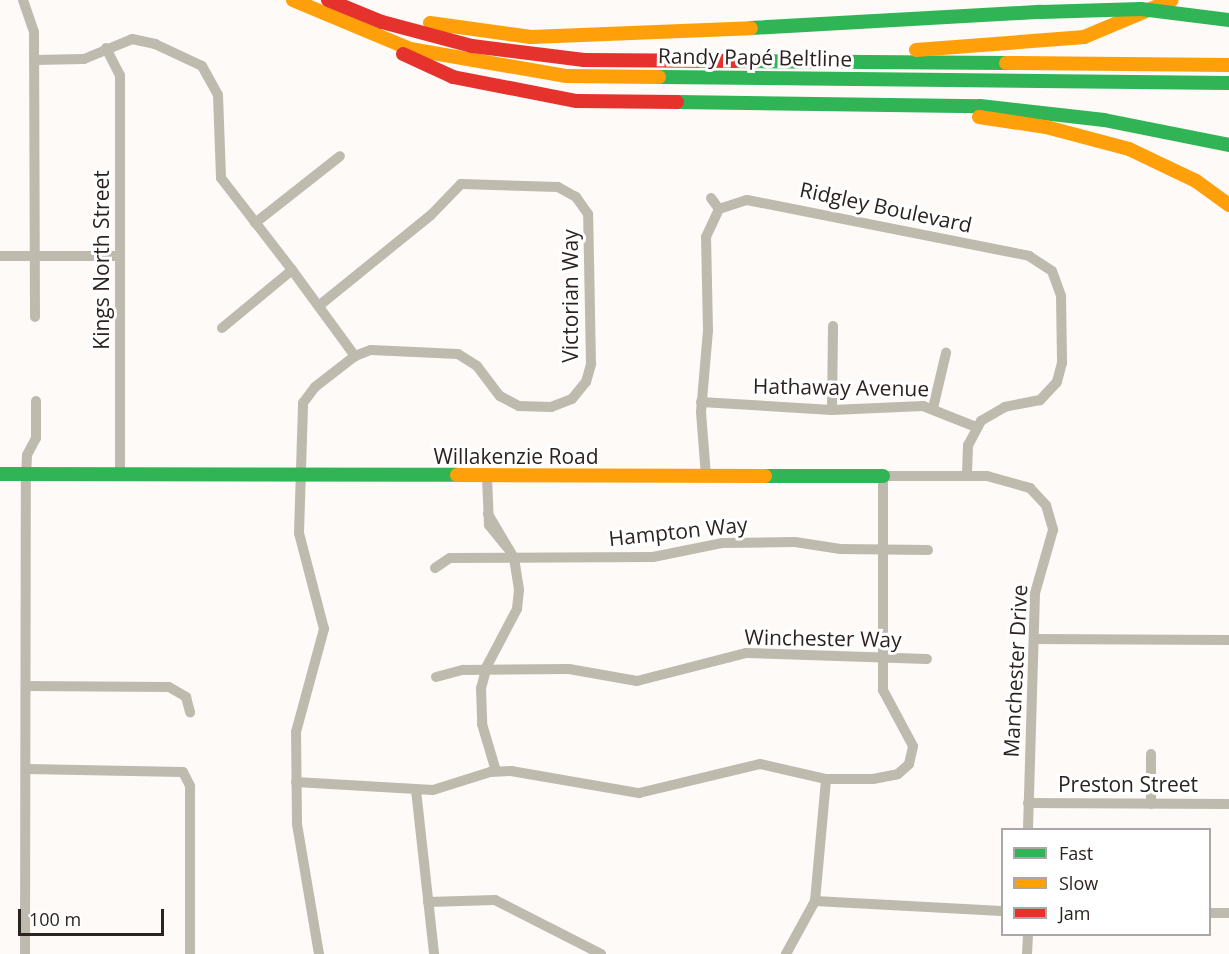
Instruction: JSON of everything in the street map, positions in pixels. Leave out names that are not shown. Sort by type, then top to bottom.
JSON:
[{"type":"main road","name":"Randy Papé Beltline","points":[[293,0],[379,37],[458,60],[567,76],[1229,83]]},
{"type":"main road","name":"Randy Papé Beltline","points":[[328,0],[404,28],[521,54],[584,60],[1229,65]]},
{"type":"main road","points":[[350,0],[429,23],[531,37],[1141,9],[1229,20]]},
{"type":"main road","points":[[861,61],[904,51],[1084,37],[1172,0]]},
{"type":"main road","points":[[379,37],[404,56],[453,77],[577,101],[917,106],[1055,112],[1229,145]]},
{"type":"main road","points":[[917,106],[1046,127],[1129,149],[1196,182],[1229,205]]},
{"type":"main road","name":"Willakenzie Road","points":[[0,474],[299,477],[883,476]]},
{"type":"street","points":[[24,0],[34,28],[35,317]]},
{"type":"street","points":[[35,60],[84,59],[124,40],[145,40],[206,70],[218,94],[221,178],[320,305],[355,356]]},
{"type":"street","name":"Kings North Street","points":[[106,48],[120,75],[120,476]]},
{"type":"street","points":[[255,223],[340,156]]},
{"type":"street","name":"Victorian Way","points":[[319,954],[316,915],[298,841],[296,782],[298,722],[320,657],[324,629],[320,600],[300,542],[299,477],[303,403],[315,387],[355,356],[367,351],[451,352],[477,366],[496,391],[512,404],[543,407],[572,399],[586,382],[591,364],[590,225],[581,202],[558,187],[461,184],[431,215],[320,305]]},
{"type":"street","points":[[706,476],[701,402],[708,331],[705,243],[719,209],[711,198]]},
{"type":"street","name":"Ridgley Boulevard","points":[[719,209],[734,201],[760,201],[1022,254],[1048,266],[1061,296],[1062,363],[1057,382],[1040,400],[998,409],[976,427]]},
{"type":"street","points":[[0,256],[120,256]]},
{"type":"street","points":[[222,328],[292,270]]},
{"type":"street","points":[[832,410],[833,326]]},
{"type":"street","points":[[933,408],[946,353]]},
{"type":"street","points":[[25,954],[26,475],[27,455],[36,438],[36,401]]},
{"type":"street","name":"Hathaway Avenue","points":[[701,402],[832,410],[933,408],[976,427]]},
{"type":"street","points":[[967,476],[968,445],[976,427]]},
{"type":"street","points":[[296,782],[416,790],[447,789],[496,771],[523,772],[624,793],[660,791],[760,765],[826,779],[886,778],[912,770],[912,740],[885,700],[883,476]]},
{"type":"street","name":"Willakenzie Road","points":[[883,476],[1001,478],[1030,488]]},
{"type":"street","points":[[487,477],[488,514],[497,541],[507,547],[514,558],[519,603],[486,670],[480,716],[496,771]]},
{"type":"street","name":"Manchester Drive","points":[[1028,828],[1036,585],[1053,530],[1046,505],[1030,488]]},
{"type":"street","name":"Hampton Way","points":[[435,568],[447,558],[653,557],[722,543],[795,542],[836,549],[928,550]]},
{"type":"street","points":[[1034,639],[1229,640]]},
{"type":"street","name":"Winchester Way","points":[[436,677],[486,670],[576,669],[630,681],[746,653],[927,659]]},
{"type":"street","points":[[26,686],[163,686],[181,692],[190,712]]},
{"type":"street","points":[[1151,753],[1151,804]]},
{"type":"street","points":[[27,768],[185,770],[190,786],[190,954]]},
{"type":"street","points":[[786,954],[815,901],[826,779]]},
{"type":"street","points":[[416,790],[434,954]]},
{"type":"street","name":"Preston Street","points":[[1028,803],[1229,804]]},
{"type":"street","points":[[428,902],[479,898],[504,902],[601,954]]},
{"type":"street","points":[[815,901],[1001,911]]},
{"type":"street","points":[[1211,913],[1229,913]]},
{"type":"street","points":[[1026,954],[1028,936]]},
{"type":"traffic: fast","points":[[1041,12],[1141,9],[1229,20]]},
{"type":"traffic: fast","points":[[751,28],[1041,12]]},
{"type":"traffic: fast","points":[[734,61],[1006,63]]},
{"type":"traffic: fast","points":[[659,77],[1229,83]]},
{"type":"traffic: fast","points":[[677,102],[980,106],[1104,120],[1229,145]]},
{"type":"traffic: fast","points":[[0,474],[457,475]]},
{"type":"traffic: fast","points":[[765,476],[883,476]]},
{"type":"traffic: slow","points":[[293,0],[410,49],[567,76],[659,77]]},
{"type":"traffic: slow","points":[[916,50],[1084,37],[1172,0]]},
{"type":"traffic: slow","points":[[430,23],[531,37],[751,28]]},
{"type":"traffic: slow","points":[[1006,63],[1229,65]]},
{"type":"traffic: slow","points":[[979,117],[1046,127],[1129,149],[1196,181],[1229,205]]},
{"type":"traffic: slow","points":[[457,475],[765,476]]},
{"type":"traffic: jam","points":[[328,0],[382,22],[472,46],[584,60],[734,61]]},
{"type":"traffic: jam","points":[[403,54],[453,77],[577,101],[677,102]]}]
